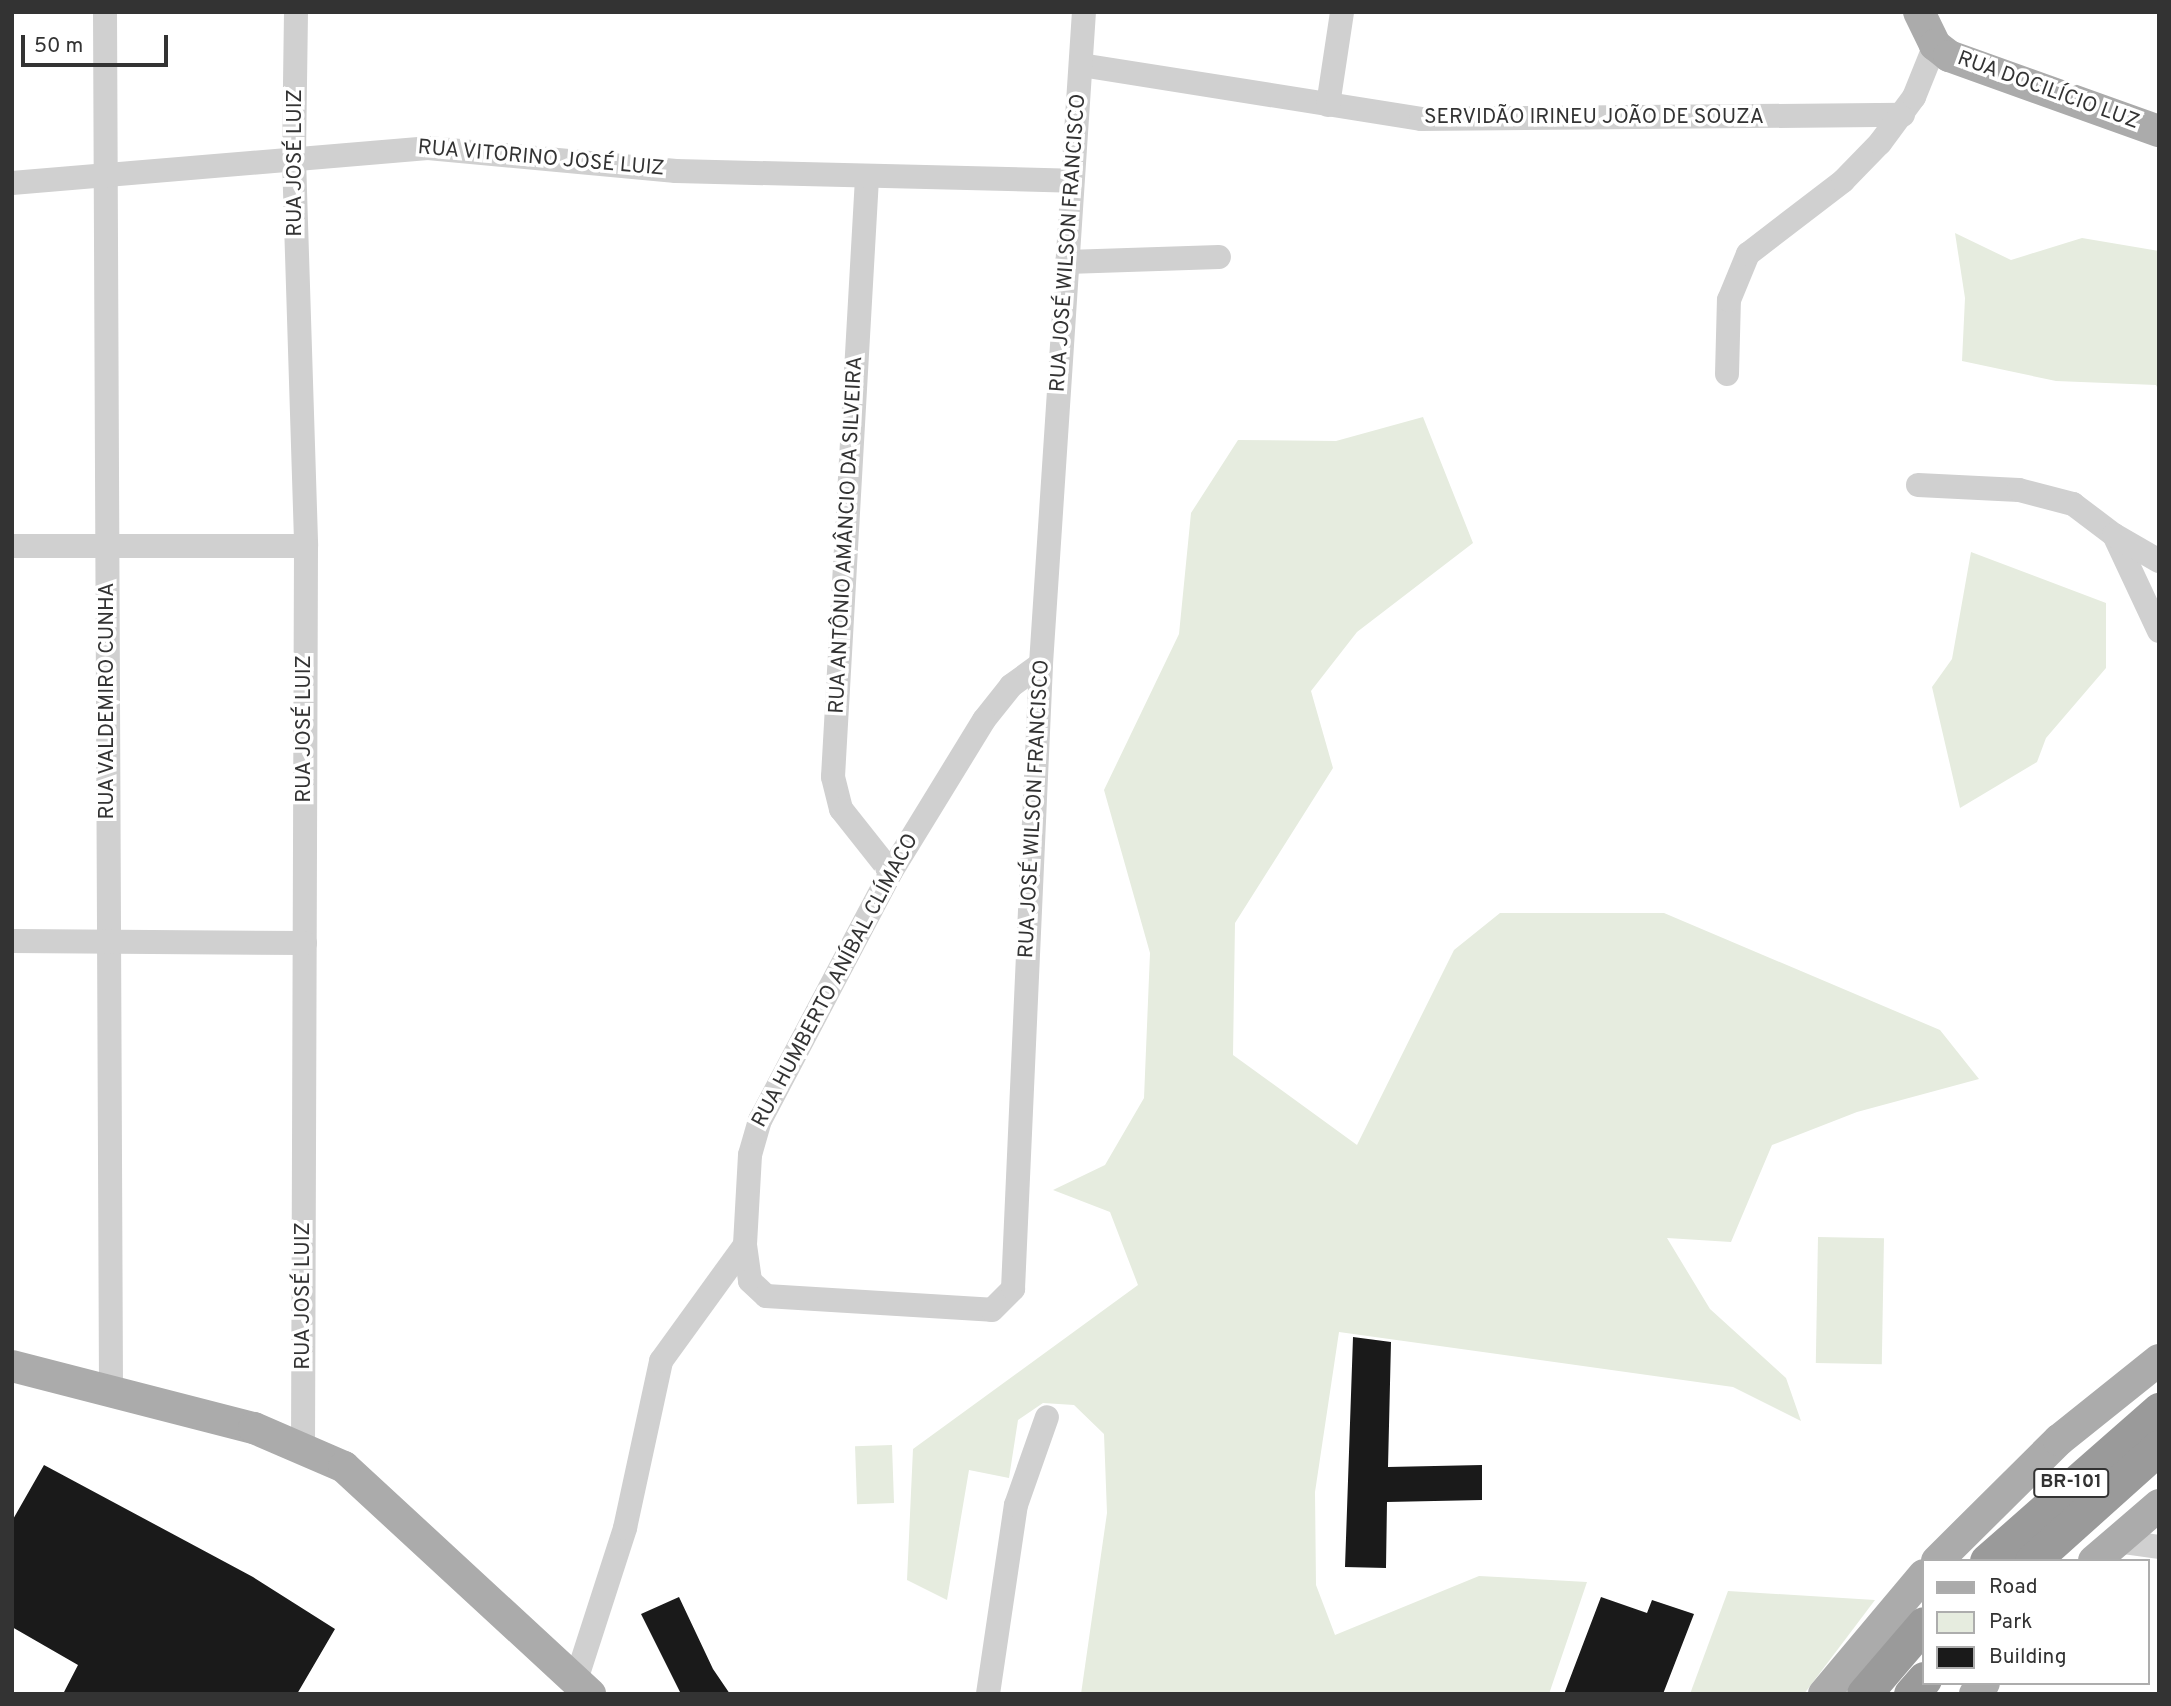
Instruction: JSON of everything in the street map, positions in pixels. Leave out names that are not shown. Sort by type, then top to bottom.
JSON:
[{"type":"highway","name":"BR-101","points":[[1989,1559],[2159,1409]]},
{"type":"highway","name":"BR-101","points":[[2034,1559],[2159,1447]]},
{"type":"highway","points":[[1864,1694],[1923,1625]]},
{"type":"highway","points":[[1912,1694],[1923,1680]]},
{"type":"main road","name":"RUA DOCILÍCIO LUZ","points":[[1919,12],[1935,45],[1986,71],[2159,131]]},
{"type":"main road","points":[[1939,1559],[2059,1440],[2159,1360]]},
{"type":"main road","points":[[12,1366],[111,1391],[303,1447],[361,1480],[583,1687]]},
{"type":"main road","points":[[2105,1551],[2159,1504]]},
{"type":"main road","points":[[1824,1694],[1923,1576]]},
{"type":"street","name":"RUA VALDEMIRO CUNHA","points":[[105,12],[111,1391]]},
{"type":"street","name":"RUA JOSÉ LUIZ","points":[[296,12],[294,159],[306,546],[303,1447]]},
{"type":"street","name":"RUA JOSÉ WILSON FRANCISCO","points":[[745,1245],[755,1289],[785,1300],[992,1310],[1009,1300],[1041,664],[1084,12]]},
{"type":"street","points":[[1328,104],[1342,12]]},
{"type":"street","points":[[1727,374],[1729,300],[1748,254],[1843,181],[1903,115],[1935,45]]},
{"type":"street","name":"SERVIDÃO IRINEU JOÃO DE SOUZA","points":[[1081,65],[1328,104],[1475,122],[1903,115]]},
{"type":"street","name":"RUA VITORINO JOSÉ LUIZ","points":[[12,183],[428,148],[676,171],[867,178],[1072,181]]},
{"type":"street","name":"RUA ANTÔNIO AMÂNCIO DA SILVEIRA","points":[[867,178],[833,777],[841,809],[891,872]]},
{"type":"street","points":[[1067,262],[1219,257]]},
{"type":"street","points":[[1918,485],[2019,490],[2059,500],[2159,561]]},
{"type":"street","points":[[2114,535],[2159,631]]},
{"type":"street","points":[[12,546],[306,546]]},
{"type":"street","name":"RUA HUMBERTO ANÍBAL CLÍMACO","points":[[745,1245],[750,1155],[760,1120],[891,872],[998,701],[1041,664]]},
{"type":"street","points":[[12,940],[305,943]]},
{"type":"street","points":[[583,1687],[625,1528],[661,1361],[745,1245]]},
{"type":"street","points":[[988,1694],[1016,1505],[1047,1417]]},
{"type":"street","points":[[2105,1551],[2159,1547]]},
{"type":"green space","points":[[1955,233],[2011,260],[2082,238],[2159,251],[2159,391],[2156,385],[2056,381],[1962,361],[1965,298]]},
{"type":"green space","points":[[1423,417],[1473,543],[1357,632],[1311,691],[1333,768],[1235,923],[1233,1055],[1357,1145],[1454,950],[1500,913],[1664,913],[1940,1030],[1979,1079],[1857,1112],[1772,1145],[1731,1242],[1667,1238],[1710,1309],[1786,1378],[1801,1421],[1733,1387],[1339,1332],[1315,1492],[1316,1585],[1335,1635],[1479,1576],[1587,1582],[1549,1694],[1081,1694],[1107,1513],[1104,1434],[1074,1405],[1043,1403],[1018,1420],[1009,1478],[969,1470],[947,1600],[907,1580],[913,1449],[1138,1285],[1110,1212],[1053,1190],[1105,1165],[1144,1098],[1150,953],[1104,790],[1179,634],[1191,513],[1238,440],[1336,441]]},
{"type":"green space","points":[[1971,552],[2106,603],[2106,668],[2046,738],[2037,762],[1960,808],[1932,687],[1952,659]]},
{"type":"green space","points":[[1818,1237],[1884,1238],[1882,1364],[1816,1363]]},
{"type":"green space","points":[[892,1445],[894,1503],[857,1504],[855,1446]]},
{"type":"green space","points":[[1728,1591],[1875,1600],[1804,1694],[1690,1694]]},
{"type":"building","points":[[1353,1337],[1391,1342],[1388,1467],[1482,1465],[1482,1500],[1387,1502],[1386,1568],[1345,1567]]},
{"type":"building","points":[[44,1465],[253,1577],[335,1629],[297,1694],[63,1694],[78,1665],[12,1627],[12,1521]]},
{"type":"building","points":[[679,1597],[713,1669],[730,1694],[681,1694],[641,1614]]},
{"type":"building","points":[[1601,1597],[1647,1613],[1652,1600],[1694,1614],[1663,1694],[1564,1694]]}]
